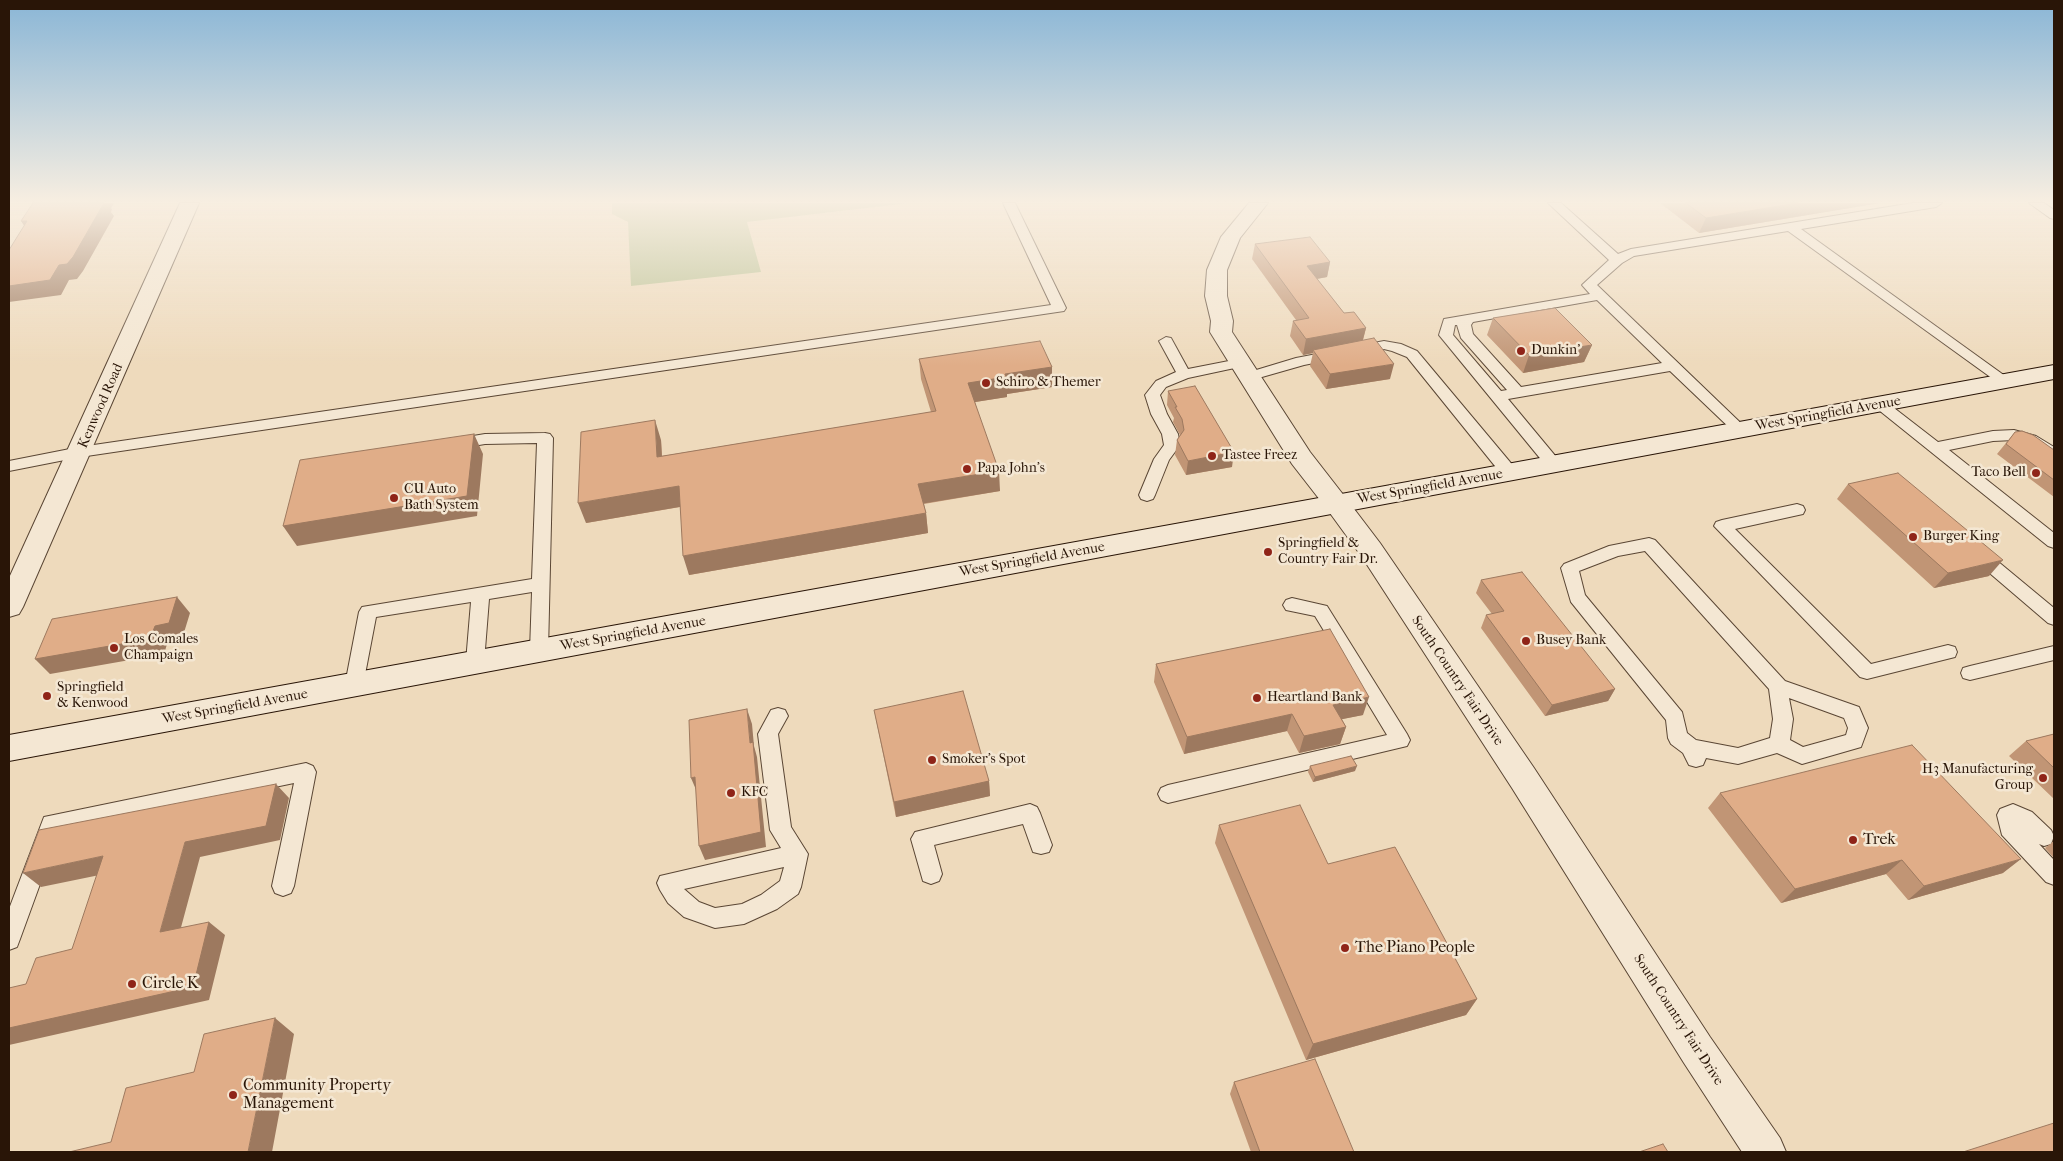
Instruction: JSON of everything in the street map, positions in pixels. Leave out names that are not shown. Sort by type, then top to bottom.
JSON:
[{"type":"main road","name":"Kenwood Road","points":[[9,607],[166,257]]},
{"type":"main road","name":"South Country Fair Drive","points":[[1223,257],[1217,270],[1216,296],[1222,322],[1221,332],[1244,370],[1301,458],[1371,550],[1522,778],[1697,1050],[1766,1152]]},
{"type":"main road","name":"West Springfield Avenue","points":[[9,748],[2054,372]]},
{"type":"lane","points":[[9,466],[80,452],[1059,308],[1035,257]]},
{"type":"lane","points":[[1614,257],[1617,260]]},
{"type":"lane","points":[[1623,257],[1589,285],[1740,430]]},
{"type":"lane","points":[[1832,257],[2005,381]]},
{"type":"lane","points":[[1554,464],[1446,335],[1449,322],[1600,296]]},
{"type":"lane","points":[[1468,318],[1464,325],[1466,335],[1518,393]]},
{"type":"lane","points":[[1166,341],[1184,374]]},
{"type":"lane","points":[[1147,495],[1162,459],[1172,445],[1170,434],[1159,414],[1152,395],[1161,384],[1184,374],[1244,370],[1384,345],[1396,347],[1412,354],[1509,472]]},
{"type":"lane","points":[[1498,396],[1674,366]]},
{"type":"lane","points":[[1880,404],[2054,542]]},
{"type":"lane","points":[[1936,448],[1993,436],[2014,435],[2031,440],[2054,454]]},
{"type":"lane","points":[[435,447],[484,439],[545,438],[539,651]]},
{"type":"lane","points":[[1797,510],[1722,526],[1867,672],[1948,652]]},
{"type":"lane","points":[[1963,541],[2054,618]]},
{"type":"lane","points":[[1649,544],[1778,686],[1852,713],[1858,728],[1854,741],[1802,756],[1778,744],[1738,756],[1693,753],[1683,740],[1678,738],[1675,718],[1577,597],[1570,568],[1615,550],[1649,544]]},
{"type":"lane","points":[[354,685],[368,612],[541,584]]},
{"type":"lane","points":[[475,662],[482,594]]},
{"type":"lane","points":[[1168,794],[1400,740],[1321,612],[1292,605]]},
{"type":"lane","points":[[1970,673],[2054,652]]},
{"type":"lane","points":[[1778,686],[1783,719],[1778,744]]},
{"type":"lane","points":[[778,716],[768,734],[781,830],[797,854],[790,887],[769,902],[744,914],[715,918],[692,910],[676,896],[668,883],[797,854]]},
{"type":"lane","points":[[9,939],[51,824],[306,772],[283,886]]},
{"type":"lane","points":[[931,874],[922,840],[1030,813],[1041,845]]},
{"type":"lane","points":[[2044,837],[2025,818],[2013,813],[2007,815],[2010,828],[2054,874]]},
{"type":"green space","points":[[630,257],[757,257],[761,272],[631,286]]},
{"type":"building","points":[[9,257],[73,257],[67,264],[59,265],[50,280],[9,286]]},
{"type":"building","points":[[1265,257],[1326,257],[1330,262],[1307,266],[1344,313],[1354,312],[1366,328],[1306,339],[1293,321],[1309,318]]},
{"type":"building","points":[[1555,308],[1592,345],[1529,355],[1493,318]]},
{"type":"building","points":[[1374,338],[1394,364],[1330,374],[1313,350]]},
{"type":"building","points":[[1040,341],[1052,367],[1005,374],[1006,377],[968,383],[999,471],[918,484],[926,513],[683,556],[679,486],[578,503],[581,432],[655,420],[657,457],[936,411],[919,359]]},
{"type":"building","points":[[1195,386],[1234,452],[1188,461],[1177,440],[1184,430],[1182,419],[1168,391]]},
{"type":"building","points":[[2022,431],[2033,435],[2054,450],[2054,480],[2006,444],[2015,432]]},
{"type":"building","points":[[474,434],[467,496],[283,526],[300,460]]},
{"type":"building","points":[[1898,473],[2003,560],[1948,573],[1848,484]]},
{"type":"building","name":"Busey Bank","points":[[1522,572],[1615,689],[1552,705],[1486,615],[1504,611],[1481,580]]},
{"type":"building","points":[[177,597],[169,623],[155,626],[150,639],[35,659],[52,619]]},
{"type":"building","name":"Heartland Bank","points":[[1330,629],[1369,697],[1333,705],[1346,727],[1304,736],[1292,714],[1187,737],[1156,664]]},
{"type":"building","name":"Smoker's Spot","points":[[963,691],[989,781],[894,802],[874,710]]},
{"type":"building","name":"KFC","points":[[747,709],[750,743],[753,742],[761,832],[699,846],[695,777],[691,778],[689,720]]},
{"type":"building","points":[[2054,734],[2054,768],[2026,741]]},
{"type":"building","name":"Trek","points":[[1912,745],[2021,859],[1924,886],[1902,860],[1795,889],[1720,793]]},
{"type":"building","points":[[1351,756],[1357,766],[1315,777],[1310,766]]},
{"type":"building","points":[[276,784],[266,826],[185,842],[160,932],[209,922],[193,987],[9,1028],[9,988],[26,984],[36,958],[72,949],[103,856],[23,873],[39,830]]},
{"type":"building","name":"The Piano People","points":[[1300,805],[1328,864],[1395,847],[1477,999],[1313,1044],[1219,825]]},
{"type":"building","name":"Community Property Management","points":[[275,1018],[248,1152],[69,1152],[111,1142],[126,1088],[194,1072],[204,1034]]},
{"type":"building","points":[[1315,1059],[1354,1152],[1260,1152],[1234,1082]]},
{"type":"building","points":[[2054,1123],[2054,1152],[1963,1152]]},
{"type":"building","points":[[1663,1144],[1668,1152],[1639,1152]]},
{"type":"place","name":"Dunkin'","points":[[1521,351]]},
{"type":"place","name":"Schiro & Themer","points":[[986,383]]},
{"type":"place","name":"Tastee Freez","points":[[1212,456]]},
{"type":"place","name":"Papa John's","points":[[967,469]]},
{"type":"place","name":"Taco Bell","points":[[2036,473]]},
{"type":"place","name":"CU Auto Bath System","points":[[394,498]]},
{"type":"place","name":"Burger King","points":[[1913,537]]},
{"type":"place","name":"Springfield & Country Fair Dr.","points":[[1268,552]]},
{"type":"place","name":"Busey Bank","points":[[1526,641]]},
{"type":"place","name":"Los Comales Champaign","points":[[114,648]]},
{"type":"place","name":"Springfield & Kenwood","points":[[47,696]]},
{"type":"place","name":"Heartland Bank","points":[[1257,698]]},
{"type":"place","name":"Smoker's Spot","points":[[932,760]]},
{"type":"place","name":"H3 Manufacturing Group","points":[[2043,778]]},
{"type":"place","name":"KFC","points":[[731,793]]},
{"type":"place","name":"Trek","points":[[1853,840]]},
{"type":"place","name":"The Piano People","points":[[1345,948]]},
{"type":"place","name":"Circle K","points":[[132,984]]},
{"type":"place","name":"Community Property Management","points":[[233,1095]]}]
